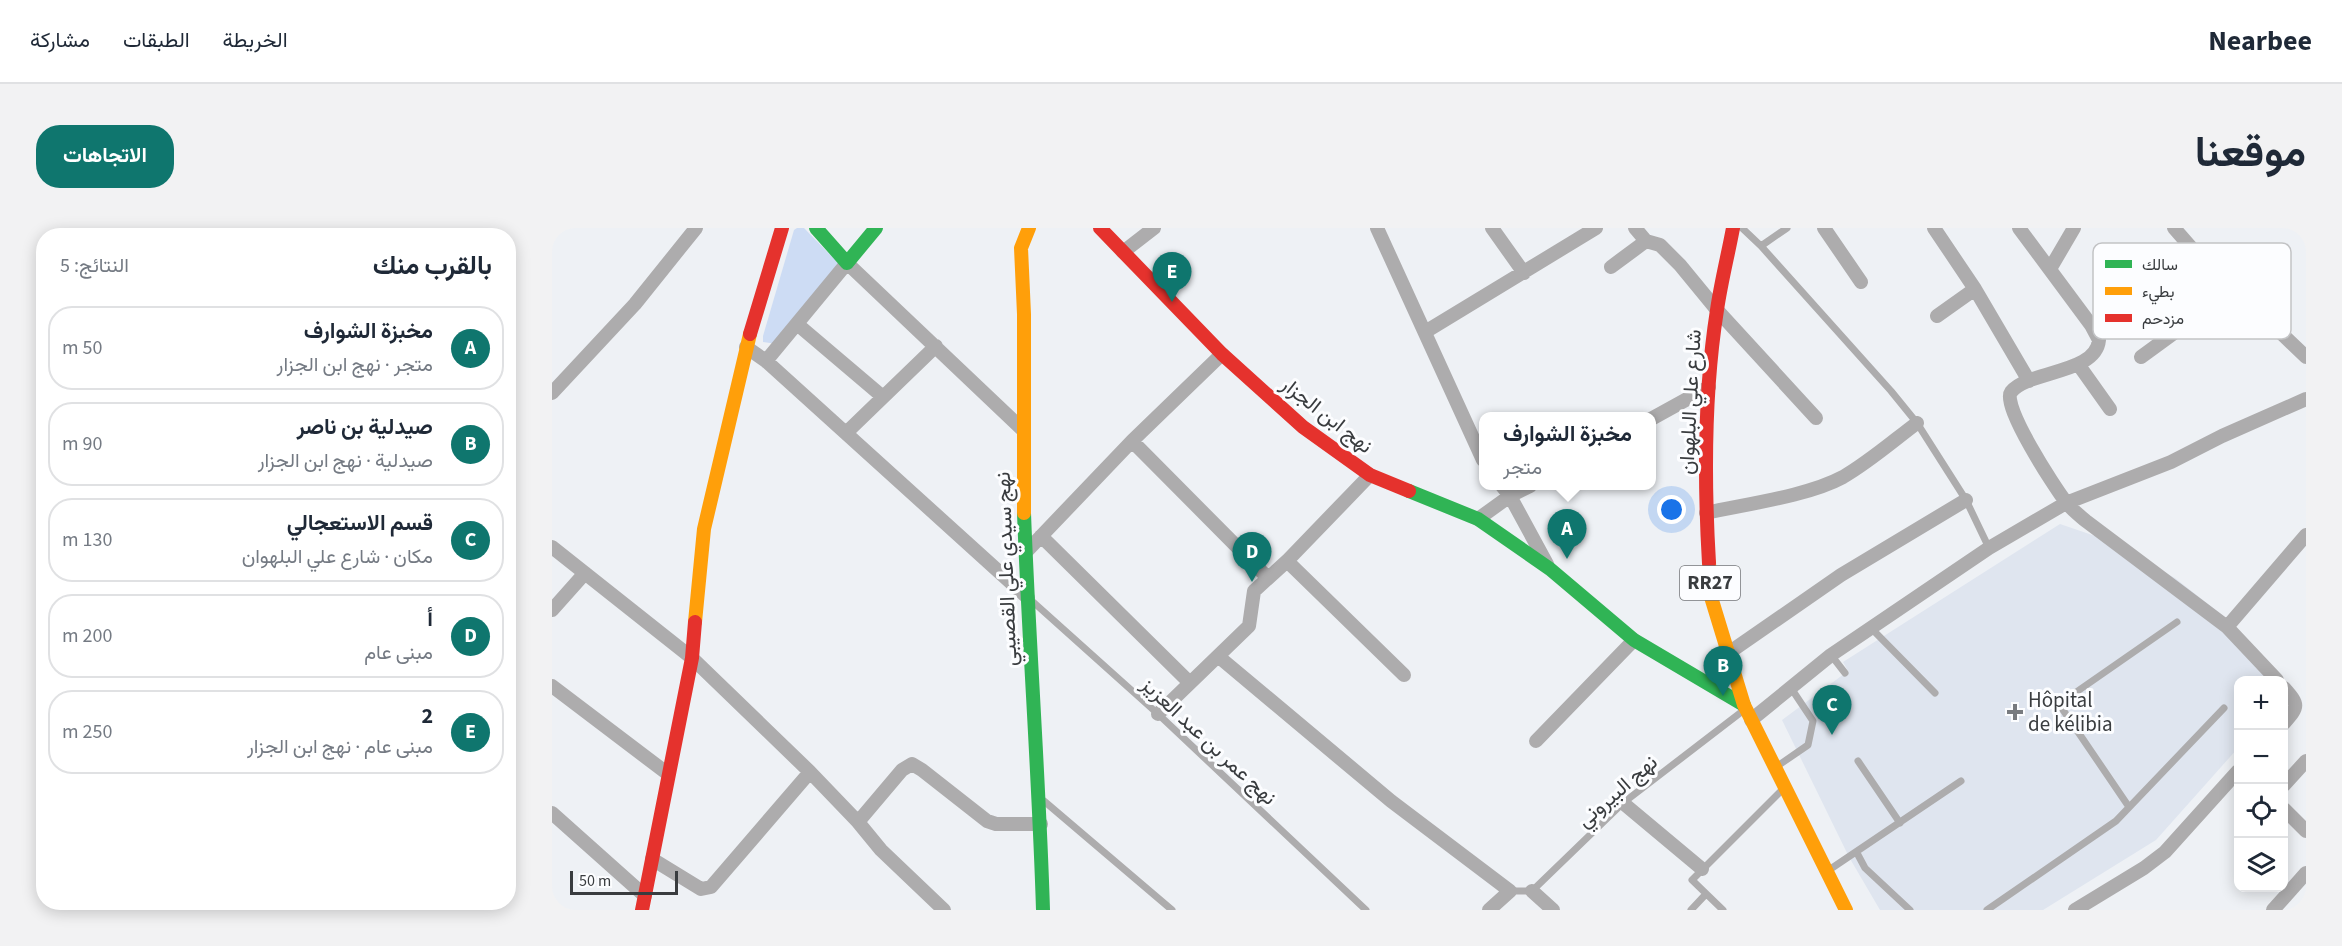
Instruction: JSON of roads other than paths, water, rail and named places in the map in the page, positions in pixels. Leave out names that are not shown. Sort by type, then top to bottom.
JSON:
[{"type":"street","points":[[552,393],[635,304],[696,228]]},
{"type":"street","points":[[644,903],[692,658],[704,529],[746,347],[782,228]]},
{"type":"street","points":[[816,228],[847,262],[1023,430]]},
{"type":"street","points":[[766,361],[876,228]]},
{"type":"street","name":"نهج سيدي علي القصيبي","points":[[1029,228],[1021,248],[1024,314],[1023,430],[1032,701],[1040,798],[1043,910]]},
{"type":"street","name":"نهج ابن الجزار","points":[[1100,228],[1222,354],[1303,427],[1348,461],[1370,475],[1478,519],[1550,569],[1634,640],[1747,711]]},
{"type":"street","points":[[1123,252],[1154,228]]},
{"type":"street","points":[[1377,228],[1479,452]]},
{"type":"street","points":[[1492,228],[1524,273]]},
{"type":"street","points":[[1425,332],[1596,228]]},
{"type":"street","points":[[1635,228],[1646,241],[1660,245],[1674,259],[1717,310],[1816,418]]},
{"type":"street","name":"شارع علي البلهوان","points":[[1733,228],[1717,310],[1709,387],[1706,513],[1711,597],[1727,654],[1747,711],[1846,910]]},
{"type":"street","points":[[1824,228],[1861,282]]},
{"type":"street","points":[[1934,228],[1975,289],[2029,381]]},
{"type":"street","points":[[2019,228],[2093,330]]},
{"type":"street","points":[[2050,269],[2074,228]]},
{"type":"street","points":[[2174,228],[2187,243]]},
{"type":"street","points":[[1611,267],[1646,241]]},
{"type":"street","points":[[1936,316],[1975,289]]},
{"type":"street","points":[[797,324],[883,397]]},
{"type":"street","points":[[2099,339],[2096,351],[2078,364],[2029,381],[2010,394],[2011,411],[2066,503],[2086,521],[2228,627],[2272,676]]},
{"type":"street","points":[[2141,357],[2166,339]]},
{"type":"street","points":[[2287,339],[2306,357]]},
{"type":"street","points":[[847,432],[936,346]]},
{"type":"street","points":[[746,347],[766,361],[847,432],[1028,598]]},
{"type":"street","points":[[1026,552],[1132,441],[1222,354]]},
{"type":"street","points":[[2078,364],[2110,409]]},
{"type":"street","points":[[1656,416],[1709,387]]},
{"type":"street","points":[[1747,711],[1791,688],[1831,655],[1989,548],[2066,503],[2171,462],[2222,436],[2306,399]]},
{"type":"street","points":[[1706,513],[1833,482],[1852,471],[1917,423]]},
{"type":"street","points":[[1132,441],[1268,578]]},
{"type":"street","points":[[1158,714],[1249,626],[1252,617],[1252,596],[1370,475]]},
{"type":"street","points":[[1478,519],[1506,491],[1550,569]]},
{"type":"street","points":[[1727,654],[1841,575],[1966,500]]},
{"type":"street","points":[[2228,627],[2306,535]]},
{"type":"street","points":[[1041,536],[1189,682]]},
{"type":"street","points":[[552,547],[692,658],[810,772],[858,822],[881,850],[944,910]]},
{"type":"street","points":[[1287,561],[1404,675]]},
{"type":"street","points":[[552,610],[585,573]]},
{"type":"street","points":[[1536,741],[1634,640]]},
{"type":"street","points":[[1219,657],[1391,801],[1510,891],[1489,910]]},
{"type":"street","points":[[552,686],[668,774]]},
{"type":"street","points":[[2288,693],[2296,705],[2295,710],[2288,718]]},
{"type":"street","points":[[2284,784],[2306,761]]},
{"type":"street","points":[[858,822],[902,770],[912,764],[987,821],[996,824],[1041,824]]},
{"type":"street","points":[[652,860],[702,889],[711,887],[810,772]]},
{"type":"street","points":[[2075,910],[2144,868],[2165,852],[2234,775]]},
{"type":"street","points":[[1623,803],[1702,869]]},
{"type":"street","points":[[552,813],[644,903]]},
{"type":"street","points":[[2288,814],[2306,831]]},
{"type":"street","points":[[2273,910],[2306,873]]},
{"type":"street","points":[[1532,891],[1553,910]]},
{"type":"lane","points":[[1742,228],[1892,391],[1917,423],[1966,500],[1989,548]]},
{"type":"lane","points":[[1761,246],[1787,228]]},
{"type":"lane","name":"نهج عمر بن عبد العزيز","points":[[1028,598],[1158,714],[1366,910]]},
{"type":"lane","points":[[2129,807],[2059,704],[2177,622]]},
{"type":"lane","points":[[1871,628],[1935,693]]},
{"type":"lane","points":[[1831,655],[1845,673]]},
{"type":"lane","points":[[1774,768],[1808,746],[1813,721],[1791,688]]},
{"type":"lane","points":[[1987,910],[2116,821],[2224,708]]},
{"type":"lane","name":"نهج البيروني","points":[[1532,891],[1623,803],[1747,711]]},
{"type":"lane","points":[[1858,761],[1900,823]]},
{"type":"lane","points":[[1826,872],[1961,782]]},
{"type":"lane","points":[[1723,910],[1692,880],[1784,789]]},
{"type":"lane","points":[[1040,798],[1172,910]]},
{"type":"lane","points":[[1857,853],[1865,868],[1910,910]]},
{"type":"lane","points":[[1510,891],[1532,891]]},
{"type":"lane","points":[[1691,910],[1706,894]]},
{"type":"place","name":"2","points":[[1172,302]]},
{"type":"place","name":"مخبزة الشوارف","points":[[1567,559]]},
{"type":"place","name":"أ","points":[[1252,582]]},
{"type":"place","name":"صيدلية بن ناصر","points":[[1723,696]]},
{"type":"place","name":"Hôpital de kélibia","points":[[2015,712]]},
{"type":"place","name":"قسم الاستعجالي","points":[[1832,735]]}]
